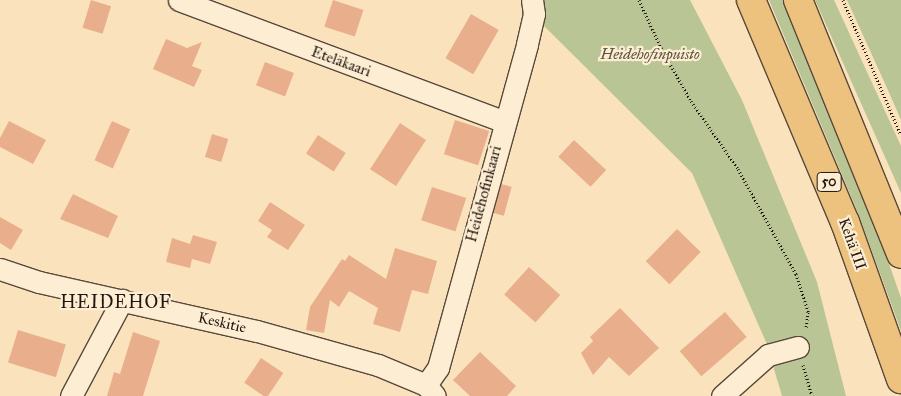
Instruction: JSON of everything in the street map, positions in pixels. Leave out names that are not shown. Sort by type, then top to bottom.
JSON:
[{"type":"highway","name":"Kehä III","points":[[751,0],[841,213],[901,379]]},
{"type":"highway","points":[[798,0],[901,254]]},
{"type":"street","name":"Eteläkaari","points":[[179,0],[503,121]]},
{"type":"street","name":"Heidehofinkaari","points":[[431,391],[503,121],[527,44],[534,14],[532,0]]},
{"type":"street","name":"Keskitie","points":[[0,269],[39,282],[257,331],[378,366],[431,391]]},
{"type":"street","points":[[71,396],[122,300]]},
{"type":"street","points":[[722,396],[768,355],[798,347]]},
{"type":"path","points":[[639,0],[686,92],[738,169],[796,274],[808,312],[807,328],[798,347],[812,396]]},
{"type":"path","points":[[843,0],[901,135]]},
{"type":"green space","name":"Heidehofinpuisto","points":[[540,0],[690,0],[742,100],[817,282],[846,396],[782,396],[766,342],[692,173],[539,21]]},
{"type":"green space","points":[[769,0],[783,0],[877,229],[901,298],[901,331],[858,213]]},
{"type":"green space","points":[[815,0],[834,0],[901,146],[901,193]]},
{"type":"green space","points":[[847,0],[901,0],[901,120],[887,88]]},
{"type":"building","points":[[91,0],[111,6],[103,34],[83,28]]},
{"type":"building","points":[[333,0],[363,10],[355,37],[324,27]]},
{"type":"building","points":[[471,14],[499,30],[473,74],[446,58]]},
{"type":"building","points":[[166,39],[187,48],[202,42],[192,66],[202,70],[194,87],[153,69]]},
{"type":"building","points":[[265,62],[294,73],[285,96],[256,85]]},
{"type":"building","points":[[455,120],[489,131],[478,165],[444,154]]},
{"type":"building","points":[[9,121],[46,140],[33,164],[0,147],[0,138]]},
{"type":"building","points":[[112,121],[130,129],[113,168],[95,160]]},
{"type":"building","points":[[400,123],[426,140],[396,186],[370,169]]},
{"type":"building","points":[[212,134],[228,139],[221,162],[205,157]]},
{"type":"building","points":[[318,135],[346,153],[334,171],[306,153]]},
{"type":"building","points":[[574,140],[606,170],[590,187],[558,157]]},
{"type":"building","points":[[501,184],[512,187],[504,216],[493,213]]},
{"type":"building","points":[[432,187],[466,198],[455,231],[421,220]]},
{"type":"building","points":[[73,194],[118,216],[108,238],[60,219]]},
{"type":"building","points":[[270,202],[305,225],[288,250],[267,237],[272,230],[258,221]]},
{"type":"building","points":[[0,217],[23,230],[11,250],[0,243]]},
{"type":"building","points":[[677,229],[701,252],[669,284],[646,261]]},
{"type":"building","points":[[193,235],[217,242],[210,264],[192,259],[190,268],[166,262],[172,238],[190,244]]},
{"type":"building","points":[[395,248],[437,261],[428,294],[412,290],[400,332],[373,324],[378,308],[349,291],[339,307],[330,300],[324,333],[306,330],[310,307],[342,259],[345,261],[349,255],[386,279]]},
{"type":"building","points":[[529,267],[560,295],[535,323],[504,294]]},
{"type":"building","points":[[620,308],[659,348],[629,376],[609,357],[593,375],[581,353],[593,341],[590,337]]},
{"type":"building","points":[[725,312],[747,337],[701,376],[680,351]]},
{"type":"building","points":[[18,330],[66,345],[56,377],[8,363]]},
{"type":"building","points":[[133,332],[160,341],[143,396],[107,396],[114,372],[120,374]]},
{"type":"building","points":[[480,352],[516,386],[507,396],[470,396],[453,380]]},
{"type":"building","points":[[261,358],[283,373],[268,396],[264,396],[244,383]]},
{"type":"district","name":"HEIDEHOF","points":[[116,302]]}]
